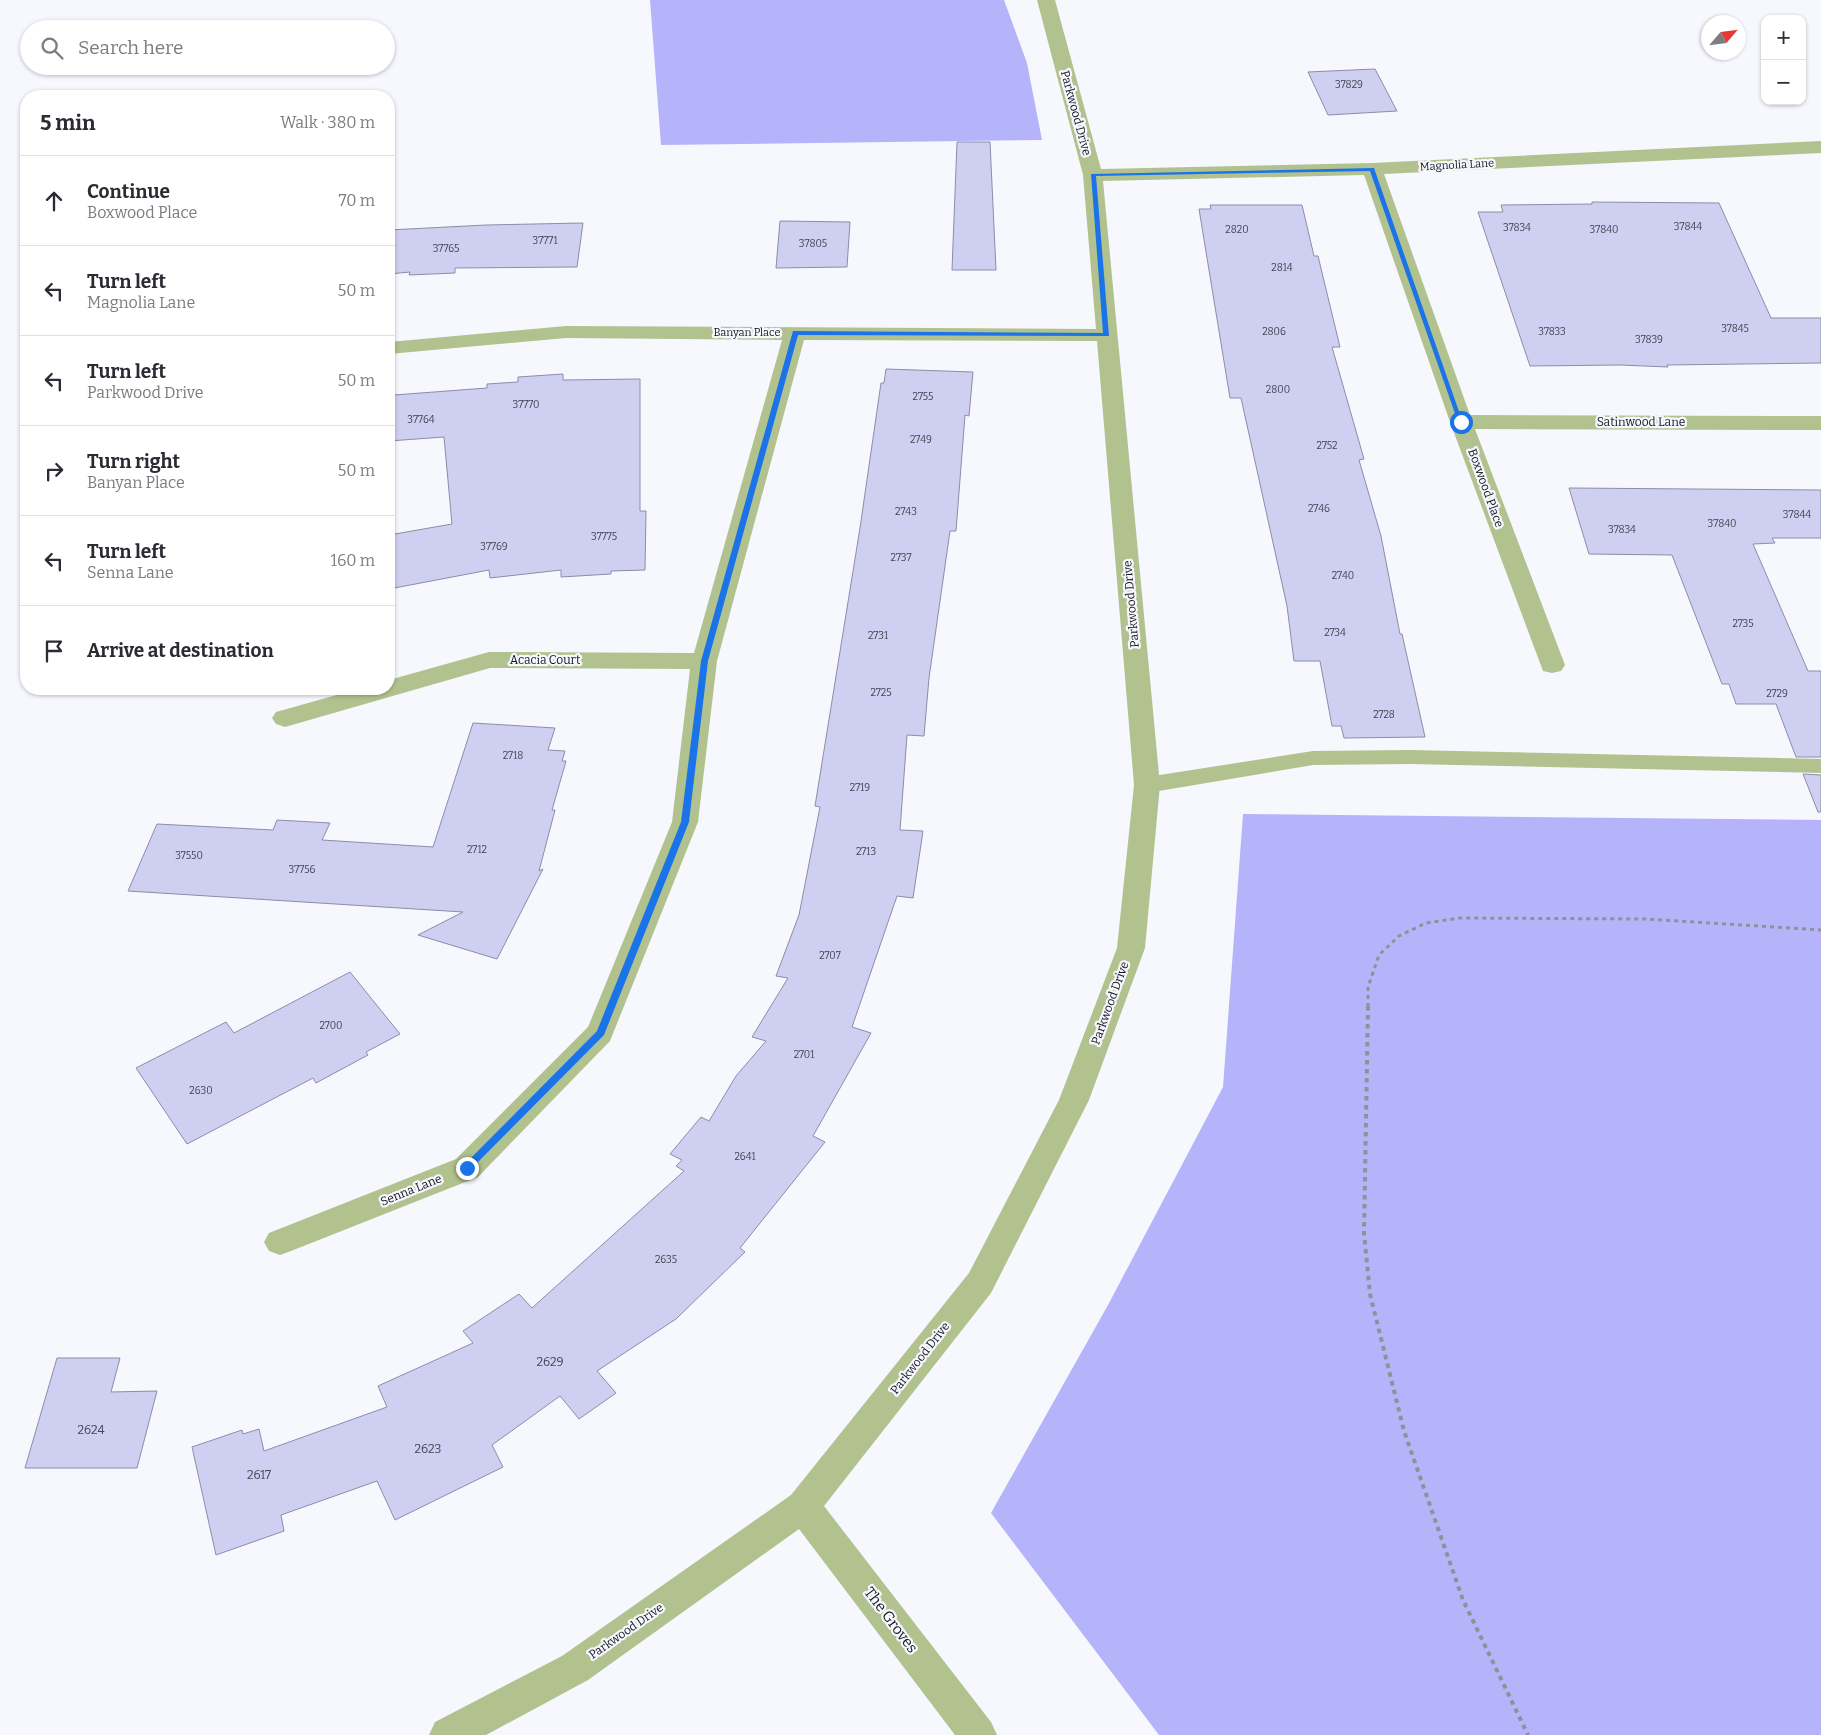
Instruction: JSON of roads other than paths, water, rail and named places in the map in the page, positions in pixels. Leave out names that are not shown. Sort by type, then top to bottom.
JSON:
[{"type":"street","name":"Parkwood Drive","points":[[448,1735],[575,1668],[803,1506],[980,1283],[1074,1100],[1131,948],[1147,785],[1093,175],[1046,0]]},
{"type":"street","name":"Magnolia Lane","points":[[1093,175],[1372,169],[1821,147]]},
{"type":"street","name":"Boxwood Place","points":[[1372,169],[1461,422],[1552,665]]},
{"type":"street","name":"Banyan Place","points":[[395,347],[566,332],[1107,335]]},
{"type":"street","name":"Senna Lane","points":[[280,1242],[467,1168],[600,1033],[685,822],[704,661],[795,333]]},
{"type":"street","name":"Satinwood Lane","points":[[1461,422],[1821,423]]},
{"type":"street","name":"Acacia Court","points":[[395,687],[489,660],[704,661]]},
{"type":"street","name":"Acacia Court","points":[[286,718],[367,695]]},
{"type":"street","name":"The Groves","points":[[803,1506],[978,1735]]},
{"type":"lane","points":[[1147,785],[1313,758],[1410,757],[1821,766]]},
{"type":"water","points":[[650,0],[1004,0],[1027,63],[1042,140],[661,145]]},
{"type":"water","points":[[1243,814],[1821,820],[1821,1735],[1159,1735],[991,1513],[1108,1305],[1223,1087]]}]
